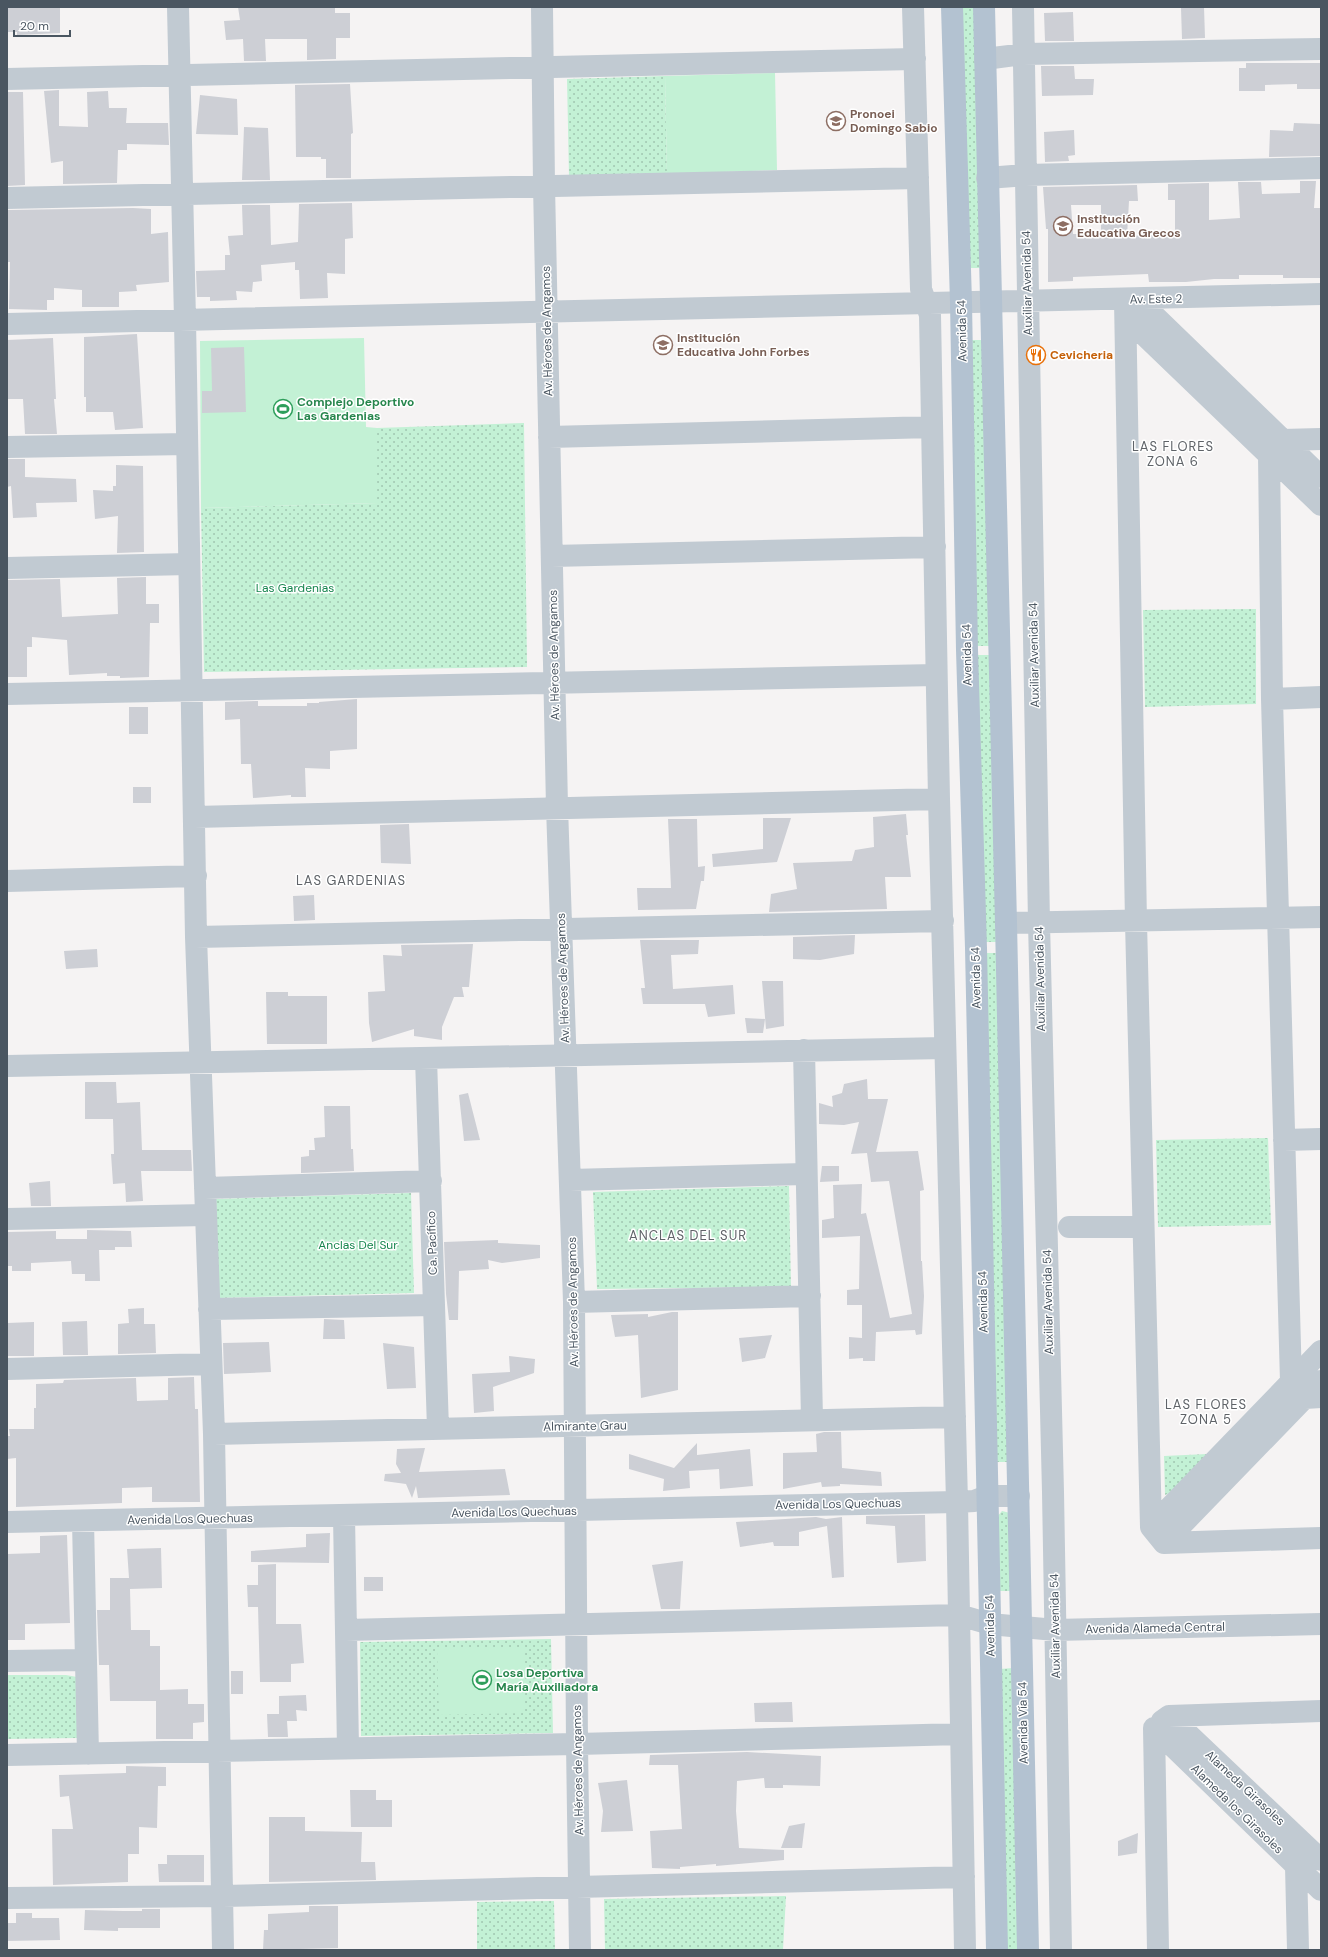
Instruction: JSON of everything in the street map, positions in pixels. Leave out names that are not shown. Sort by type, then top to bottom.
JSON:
[{"type":"main road","name":"Avenida 54","points":[[952,7],[961,302],[967,650],[976,964],[997,1950]]},
{"type":"main road","points":[[984,7],[1019,1496]]},
{"type":"main road","name":"Avenida Vía 54","points":[[1019,1496],[1028,1950]]},
{"type":"street","points":[[178,7],[191,691],[195,816],[196,937],[199,1052],[202,1061],[214,1434],[214,1519],[221,1752],[223,1950]]},
{"type":"street","name":"Av. Héroes de Angamos","points":[[542,7],[544,185],[557,807],[574,1302],[580,1950]]},
{"type":"street","points":[[913,7],[921,289],[930,315],[936,675],[957,1502],[965,1950]]},
{"type":"street","name":"Auxiliar Avenida 54","points":[[1023,7],[1039,923],[1061,1950]]},
{"type":"street","points":[[985,59],[1024,54],[1321,49]]},
{"type":"street","points":[[7,79],[914,59]]},
{"type":"street","points":[[987,178],[1026,175],[1321,168]]},
{"type":"street","points":[[7,198],[544,185],[918,178]]},
{"type":"street","name":"Av. Este 2","points":[[7,324],[961,302],[1131,300],[1321,294]]},
{"type":"street","points":[[1131,300],[1138,329],[1276,447],[1321,477]]},
{"type":"street","points":[[1131,300],[1136,922],[1158,1535]]},
{"type":"street","points":[[549,438],[932,427]]},
{"type":"street","points":[[1276,447],[1321,438]]},
{"type":"street","points":[[7,447],[187,444]]},
{"type":"street","points":[[1276,447],[1321,505]]},
{"type":"street","points":[[1276,447],[1272,699],[1284,1140],[1306,1392]]},
{"type":"street","points":[[552,556],[935,547]]},
{"type":"street","points":[[7,568],[189,564]]},
{"type":"street","points":[[7,694],[936,675]]},
{"type":"street","points":[[1272,699],[1321,697]]},
{"type":"street","points":[[195,816],[939,799]]},
{"type":"street","points":[[7,881],[196,876]]},
{"type":"street","points":[[1006,923],[1136,922],[1321,917]]},
{"type":"street","points":[[196,937],[943,921]]},
{"type":"street","points":[[7,1066],[202,1061],[566,1056],[945,1048]]},
{"type":"street","points":[[804,1050],[812,1419]]},
{"type":"street","name":"Ca. Pacífico","points":[[426,1058],[438,1429]]},
{"type":"street","points":[[1284,1140],[1321,1139]]},
{"type":"street","points":[[570,1180],[806,1174]]},
{"type":"street","points":[[205,1188],[431,1181]]},
{"type":"street","points":[[7,1219],[206,1215]]},
{"type":"street","points":[[1069,1228],[1134,1227]]},
{"type":"street","points":[[574,1302],[810,1296]]},
{"type":"street","points":[[209,1309],[434,1305]]},
{"type":"street","points":[[1306,1392],[1321,1351]]},
{"type":"street","points":[[7,1368],[211,1364]]},
{"type":"street","points":[[1158,1535],[1306,1392],[1321,1381]]},
{"type":"street","name":"Almirante Grau","points":[[214,1434],[812,1419],[955,1417]]},
{"type":"street","name":"Avenida Los Quechuas","points":[[7,1522],[214,1519],[957,1502],[974,1501],[988,1496],[1019,1496]]},
{"type":"street","points":[[344,1516],[348,1748]]},
{"type":"street","points":[[83,1521],[88,1754]]},
{"type":"street","points":[[1158,1535],[1321,1538]]},
{"type":"street","name":"Avenida Alameda Central","points":[[346,1630],[577,1626],[959,1615],[990,1624],[1055,1630],[1321,1624]]},
{"type":"street","points":[[7,1661],[86,1660]]},
{"type":"street","points":[[1158,1950],[1161,1722],[1321,1711]]},
{"type":"street","name":"Alameda los Girasoles","points":[[1161,1722],[1313,1857],[1321,1890]]},
{"type":"street","points":[[7,1756],[961,1734]]},
{"type":"street","points":[[1298,1950],[1313,1857]]},
{"type":"street","points":[[7,1898],[223,1896],[964,1877]]},
{"type":"green space","points":[[961,7],[974,7],[980,268],[969,268]]},
{"type":"green space","points":[[775,73],[777,170],[667,174],[665,76]]},
{"type":"green space","points":[[665,76],[667,174],[569,176],[567,79]]},
{"type":"green space","name":"Complejo Deportivo Las Gardenias","points":[[364,338],[366,427],[377,428],[377,503],[201,508],[200,341]]},
{"type":"green space","points":[[971,340],[983,340],[991,646],[977,646]]},
{"type":"green space","name":"Las Gardenias","points":[[524,423],[527,667],[204,672],[201,508],[377,503],[377,428]]},
{"type":"green space","points":[[1256,609],[1256,704],[1145,707],[1143,610]]},
{"type":"green space","points":[[977,655],[990,655],[997,942],[986,942]]},
{"type":"green space","points":[[985,953],[997,953],[1009,1462],[996,1462]]},
{"type":"green space","points":[[1268,1138],[1271,1225],[1158,1227],[1156,1140]]},
{"type":"green space","points":[[789,1186],[791,1287],[597,1289],[593,1192]]},
{"type":"green space","name":"Anclas Del Sur","points":[[411,1193],[414,1293],[219,1298],[216,1199]]},
{"type":"green space","points":[[1207,1454],[1172,1492],[1165,1495],[1164,1456]]},
{"type":"green space","points":[[1002,1511],[1010,1513],[1013,1591],[999,1591],[997,1517]]},
{"type":"green space","points":[[551,1639],[553,1733],[361,1736],[360,1642]]},
{"type":"green space","name":"Losa Deportiva María Auxiliadora","points":[[525,1647],[525,1713],[439,1715],[437,1648]]},
{"type":"green space","points":[[1013,1668],[1020,1950],[1005,1950],[1000,1669]]},
{"type":"green space","points":[[7,1675],[66,1675],[77,1677],[77,1738],[7,1739]]},
{"type":"green space","points":[[786,1896],[783,1950],[605,1950],[604,1899]]},
{"type":"green space","points":[[554,1901],[555,1950],[477,1950],[477,1902]]},
{"type":"building","points":[[60,7],[60,33],[17,35],[17,32],[7,32],[7,8]]},
{"type":"building","points":[[238,7],[335,7],[335,13],[350,13],[350,38],[336,38],[336,59],[307,60],[307,39],[265,39],[266,61],[244,61],[243,39],[226,40],[224,21],[240,20]]},
{"type":"building","points":[[1204,7],[1205,38],[1182,39],[1181,8]]},
{"type":"building","points":[[1073,12],[1074,41],[1045,41],[1044,13]]},
{"type":"building","points":[[1246,63],[1320,63],[1321,89],[1297,89],[1297,84],[1265,85],[1265,91],[1239,91],[1239,68],[1246,68]]},
{"type":"building","points":[[1041,66],[1074,66],[1075,79],[1094,79],[1093,95],[1042,96]]},
{"type":"building","points":[[350,84],[353,133],[351,134],[351,178],[326,178],[326,159],[321,159],[321,157],[296,157],[295,85]]},
{"type":"building","points":[[59,90],[59,126],[88,127],[87,92],[108,91],[109,108],[127,108],[126,123],[168,123],[169,145],[127,144],[127,150],[118,150],[117,183],[63,184],[63,161],[51,163],[44,91]]},
{"type":"building","points":[[7,92],[23,92],[25,185],[7,186]]},
{"type":"building","points":[[200,95],[237,99],[238,135],[196,134]]},
{"type":"building","points":[[1294,123],[1321,124],[1321,156],[1269,157],[1270,130],[1293,131]]},
{"type":"building","points":[[244,127],[268,128],[270,180],[242,180]]},
{"type":"building","points":[[1074,130],[1075,155],[1068,156],[1069,161],[1045,162],[1044,132]]},
{"type":"building","points":[[1300,181],[1316,181],[1314,208],[1321,208],[1321,278],[1283,278],[1283,275],[1239,275],[1239,279],[1214,279],[1186,282],[1149,282],[1148,274],[1073,277],[1073,281],[1048,282],[1048,229],[1046,229],[1043,187],[1137,185],[1138,201],[1129,201],[1127,236],[1175,234],[1175,200],[1168,200],[1168,184],[1209,183],[1209,220],[1240,218],[1238,182],[1261,182],[1262,194],[1300,193]],"holes":[[[1071,205],[1101,205],[1101,234],[1073,234]]]},
{"type":"building","points":[[352,203],[353,238],[345,239],[345,274],[327,273],[328,298],[300,299],[299,270],[295,270],[295,262],[261,265],[262,281],[253,282],[252,292],[236,291],[237,300],[210,301],[210,297],[197,297],[196,271],[225,270],[225,255],[230,255],[228,236],[243,235],[242,205],[270,205],[271,245],[298,242],[299,204]]},
{"type":"building","points":[[151,209],[151,234],[168,232],[169,282],[136,285],[137,291],[119,292],[119,307],[82,307],[82,290],[54,288],[54,300],[47,300],[47,310],[9,309],[10,262],[7,262],[8,210]]},
{"type":"building","points":[[137,334],[143,428],[115,430],[113,412],[86,412],[86,397],[84,397],[84,337]]},
{"type":"building","points":[[53,338],[56,399],[54,399],[57,434],[25,434],[23,399],[7,399],[7,340]]},
{"type":"building","points":[[244,347],[246,412],[202,413],[202,391],[212,391],[211,348]]},
{"type":"building","points":[[7,459],[25,459],[25,477],[76,479],[77,502],[36,503],[37,517],[13,518],[11,486],[7,487]]},
{"type":"building","points":[[116,465],[143,466],[144,552],[117,553],[118,516],[95,519],[93,490],[113,491],[113,486],[116,486]]},
{"type":"building","points":[[146,577],[146,604],[159,604],[159,623],[150,623],[149,677],[120,678],[120,676],[107,676],[107,673],[69,675],[67,640],[32,637],[32,647],[27,647],[27,677],[7,677],[7,580],[60,579],[62,617],[118,614],[117,578]]},
{"type":"building","points":[[357,699],[357,749],[330,751],[330,769],[305,768],[306,797],[291,797],[291,795],[253,798],[251,764],[241,764],[240,719],[225,720],[225,702],[258,701],[258,706],[307,706],[307,703]]},
{"type":"building","points":[[129,707],[148,707],[148,734],[129,734]]},
{"type":"building","points":[[133,787],[151,787],[151,803],[133,803]]},
{"type":"building","points":[[906,814],[908,835],[906,835],[911,877],[885,877],[887,909],[769,912],[771,894],[797,889],[793,863],[852,861],[855,850],[874,847],[873,817]]},
{"type":"building","points":[[763,818],[791,818],[777,862],[713,867],[712,854],[763,849]]},
{"type":"building","points":[[668,819],[697,819],[698,867],[705,866],[704,881],[701,881],[696,909],[638,910],[637,888],[671,888]]},
{"type":"building","points":[[409,824],[411,864],[381,863],[380,825]]},
{"type":"building","points":[[314,895],[315,920],[294,921],[293,896]]},
{"type":"building","points":[[855,935],[854,954],[820,960],[793,959],[793,937]]},
{"type":"building","points":[[640,940],[699,940],[698,954],[671,955],[673,989],[733,985],[735,1014],[708,1017],[705,1004],[643,1004],[641,988],[645,988]]},
{"type":"building","points":[[473,944],[469,987],[462,987],[464,997],[454,997],[442,1027],[442,1040],[414,1036],[414,1029],[372,1042],[369,1023],[368,992],[385,991],[383,955],[402,956],[401,945]]},
{"type":"building","points":[[97,949],[98,967],[66,969],[64,951]]},
{"type":"building","points":[[762,981],[783,981],[784,1026],[766,1029]]},
{"type":"building","points":[[266,992],[288,992],[288,996],[327,996],[327,1044],[267,1044]]},
{"type":"building","points":[[745,1018],[765,1019],[763,1033],[747,1033]]},
{"type":"building","points":[[867,1079],[868,1099],[888,1099],[876,1152],[918,1151],[924,1190],[920,1191],[921,1261],[924,1296],[922,1334],[916,1335],[915,1330],[876,1332],[875,1361],[863,1361],[863,1358],[849,1359],[849,1337],[862,1338],[862,1305],[847,1305],[847,1290],[859,1289],[860,1236],[822,1238],[822,1220],[834,1218],[833,1185],[862,1184],[861,1214],[866,1213],[890,1318],[912,1314],[889,1181],[871,1182],[867,1153],[851,1154],[859,1122],[844,1125],[819,1124],[819,1103],[833,1107],[832,1096],[842,1093],[844,1084]]},
{"type":"building","points":[[85,1082],[116,1082],[117,1103],[140,1102],[142,1150],[191,1150],[192,1171],[141,1171],[143,1201],[126,1202],[125,1183],[113,1184],[111,1154],[114,1154],[113,1119],[85,1119]]},
{"type":"building","points":[[468,1093],[480,1140],[464,1141],[459,1095]]},
{"type":"building","points":[[324,1106],[350,1106],[351,1149],[353,1149],[354,1171],[301,1173],[301,1157],[309,1156],[309,1150],[315,1150],[314,1138],[325,1137]]},
{"type":"building","points":[[822,1166],[839,1166],[839,1181],[820,1182]]},
{"type":"building","points":[[50,1181],[51,1206],[31,1206],[29,1183]]},
{"type":"building","points":[[87,1230],[131,1231],[132,1247],[115,1247],[115,1250],[99,1250],[100,1281],[85,1281],[85,1274],[72,1274],[71,1261],[31,1263],[31,1271],[12,1271],[12,1266],[7,1266],[7,1232],[56,1231],[56,1239],[87,1239]]},
{"type":"building","points":[[498,1240],[498,1243],[540,1245],[540,1258],[502,1263],[488,1260],[489,1269],[459,1271],[458,1320],[449,1320],[446,1294],[444,1242]]},
{"type":"building","points":[[144,1308],[144,1324],[155,1324],[156,1353],[118,1354],[118,1324],[129,1323],[128,1309]]},
{"type":"building","points":[[678,1312],[678,1390],[641,1398],[638,1335],[615,1337],[611,1315],[648,1314],[648,1317]]},
{"type":"building","points":[[324,1319],[344,1320],[345,1339],[323,1339]]},
{"type":"building","points":[[87,1321],[88,1355],[63,1355],[62,1322]]},
{"type":"building","points":[[34,1322],[34,1356],[7,1356],[7,1323]]},
{"type":"building","points":[[772,1335],[765,1358],[742,1362],[739,1338]]},
{"type":"building","points":[[269,1342],[271,1372],[224,1374],[223,1343]]},
{"type":"building","points":[[383,1343],[414,1347],[416,1388],[387,1389]]},
{"type":"building","points":[[509,1356],[535,1359],[534,1373],[493,1387],[494,1411],[474,1413],[472,1374],[510,1372]]},
{"type":"building","points":[[194,1377],[195,1409],[198,1409],[200,1502],[152,1502],[152,1487],[122,1488],[122,1503],[16,1507],[16,1458],[7,1459],[7,1436],[10,1436],[9,1429],[34,1429],[36,1384],[63,1383],[64,1380],[136,1378],[137,1401],[168,1400],[168,1378]]},
{"type":"building","points":[[824,1432],[841,1432],[842,1468],[881,1472],[882,1486],[840,1484],[840,1486],[822,1487],[821,1482],[783,1489],[783,1453],[817,1452],[816,1434]]},
{"type":"building","points":[[697,1443],[697,1455],[750,1449],[753,1486],[720,1489],[719,1469],[689,1471],[690,1488],[663,1491],[664,1479],[629,1469],[629,1454],[674,1468]]},
{"type":"building","points":[[425,1448],[419,1472],[505,1469],[510,1495],[418,1498],[416,1486],[412,1498],[406,1484],[384,1481],[385,1474],[401,1473],[396,1464],[397,1449]]},
{"type":"building","points":[[925,1515],[926,1561],[897,1563],[895,1526],[866,1524],[866,1516]]},
{"type":"building","points":[[816,1517],[826,1519],[842,1517],[844,1577],[832,1578],[827,1526],[799,1532],[799,1546],[774,1546],[773,1542],[740,1547],[736,1522]]},
{"type":"building","points":[[330,1533],[329,1563],[251,1562],[251,1551],[306,1547],[306,1534]]},
{"type":"building","points":[[67,1535],[70,1623],[25,1624],[25,1640],[7,1640],[7,1554],[40,1553],[40,1536]]},
{"type":"building","points":[[161,1548],[162,1588],[130,1589],[131,1630],[150,1630],[150,1646],[160,1646],[160,1690],[188,1689],[188,1704],[204,1704],[204,1722],[193,1723],[193,1739],[156,1739],[156,1701],[110,1701],[109,1665],[99,1665],[97,1610],[110,1610],[110,1578],[129,1578],[127,1549]]},
{"type":"building","points":[[683,1561],[680,1609],[661,1609],[652,1565]]},
{"type":"building","points":[[276,1564],[276,1624],[301,1624],[304,1663],[291,1664],[291,1682],[260,1682],[258,1607],[248,1607],[247,1585],[258,1585],[258,1565]]},
{"type":"building","points":[[364,1577],[383,1577],[383,1591],[364,1591]]},
{"type":"building","points":[[231,1671],[243,1671],[243,1694],[231,1694]]},
{"type":"building","points":[[306,1695],[307,1711],[296,1710],[297,1721],[287,1721],[288,1737],[268,1737],[267,1714],[279,1714],[279,1696]]},
{"type":"building","points":[[792,1702],[793,1722],[755,1722],[754,1703]]},
{"type":"building","points":[[747,1752],[821,1756],[820,1786],[783,1785],[783,1788],[765,1788],[764,1778],[737,1781],[736,1811],[739,1848],[784,1850],[784,1860],[716,1866],[716,1864],[680,1867],[680,1869],[652,1868],[650,1831],[682,1829],[678,1765],[649,1765],[650,1755]]},
{"type":"building","points":[[126,1766],[166,1767],[166,1786],[158,1786],[157,1828],[139,1827],[139,1854],[128,1854],[128,1882],[53,1885],[52,1829],[73,1829],[69,1796],[60,1797],[59,1775],[126,1773]]},
{"type":"building","points":[[627,1780],[633,1831],[601,1832],[603,1811],[598,1783]]},
{"type":"building","points":[[350,1790],[376,1790],[376,1800],[392,1800],[392,1827],[351,1827]]},
{"type":"building","points":[[269,1817],[305,1817],[305,1831],[362,1832],[361,1862],[375,1862],[376,1880],[269,1882]]},
{"type":"building","points":[[805,1823],[802,1848],[781,1848],[789,1826]]},
{"type":"building","points":[[1138,1833],[1137,1853],[1118,1856],[1118,1841]]},
{"type":"building","points":[[167,1855],[204,1855],[204,1882],[159,1882],[158,1864],[167,1864]]},
{"type":"building","points":[[309,1906],[338,1906],[338,1948],[263,1950],[264,1930],[268,1930],[268,1914],[309,1912]]},
{"type":"building","points":[[142,1909],[160,1909],[160,1928],[118,1928],[118,1931],[84,1930],[85,1910],[142,1911]]},
{"type":"building","points":[[16,1913],[32,1913],[32,1918],[59,1918],[60,1940],[7,1941],[7,1923],[16,1923]]},
{"type":"place","name":"Pronoei Domingo Sabio","points":[[836,121]]},
{"type":"place","name":"Institución Educativa Grecos","points":[[1063,226]]},
{"type":"place","name":"Institución Educativa John Forbes","points":[[663,345]]},
{"type":"place","name":"Cevicheria","points":[[1036,355]]},
{"type":"place","name":"Complejo Deportivo Las Gardenias","points":[[283,409]]},
{"type":"place","name":"Losa Deportiva María Auxiliadora","points":[[482,1680]]},
{"type":"district","name":"LAS FLORES ZONA 6","points":[[1173,454]]},
{"type":"district","name":"LAS GARDENIAS","points":[[351,880]]},
{"type":"district","name":"ANCLAS DEL SUR","points":[[688,1235]]},
{"type":"district","name":"LAS FLORES ZONA 5","points":[[1206,1412]]}]
